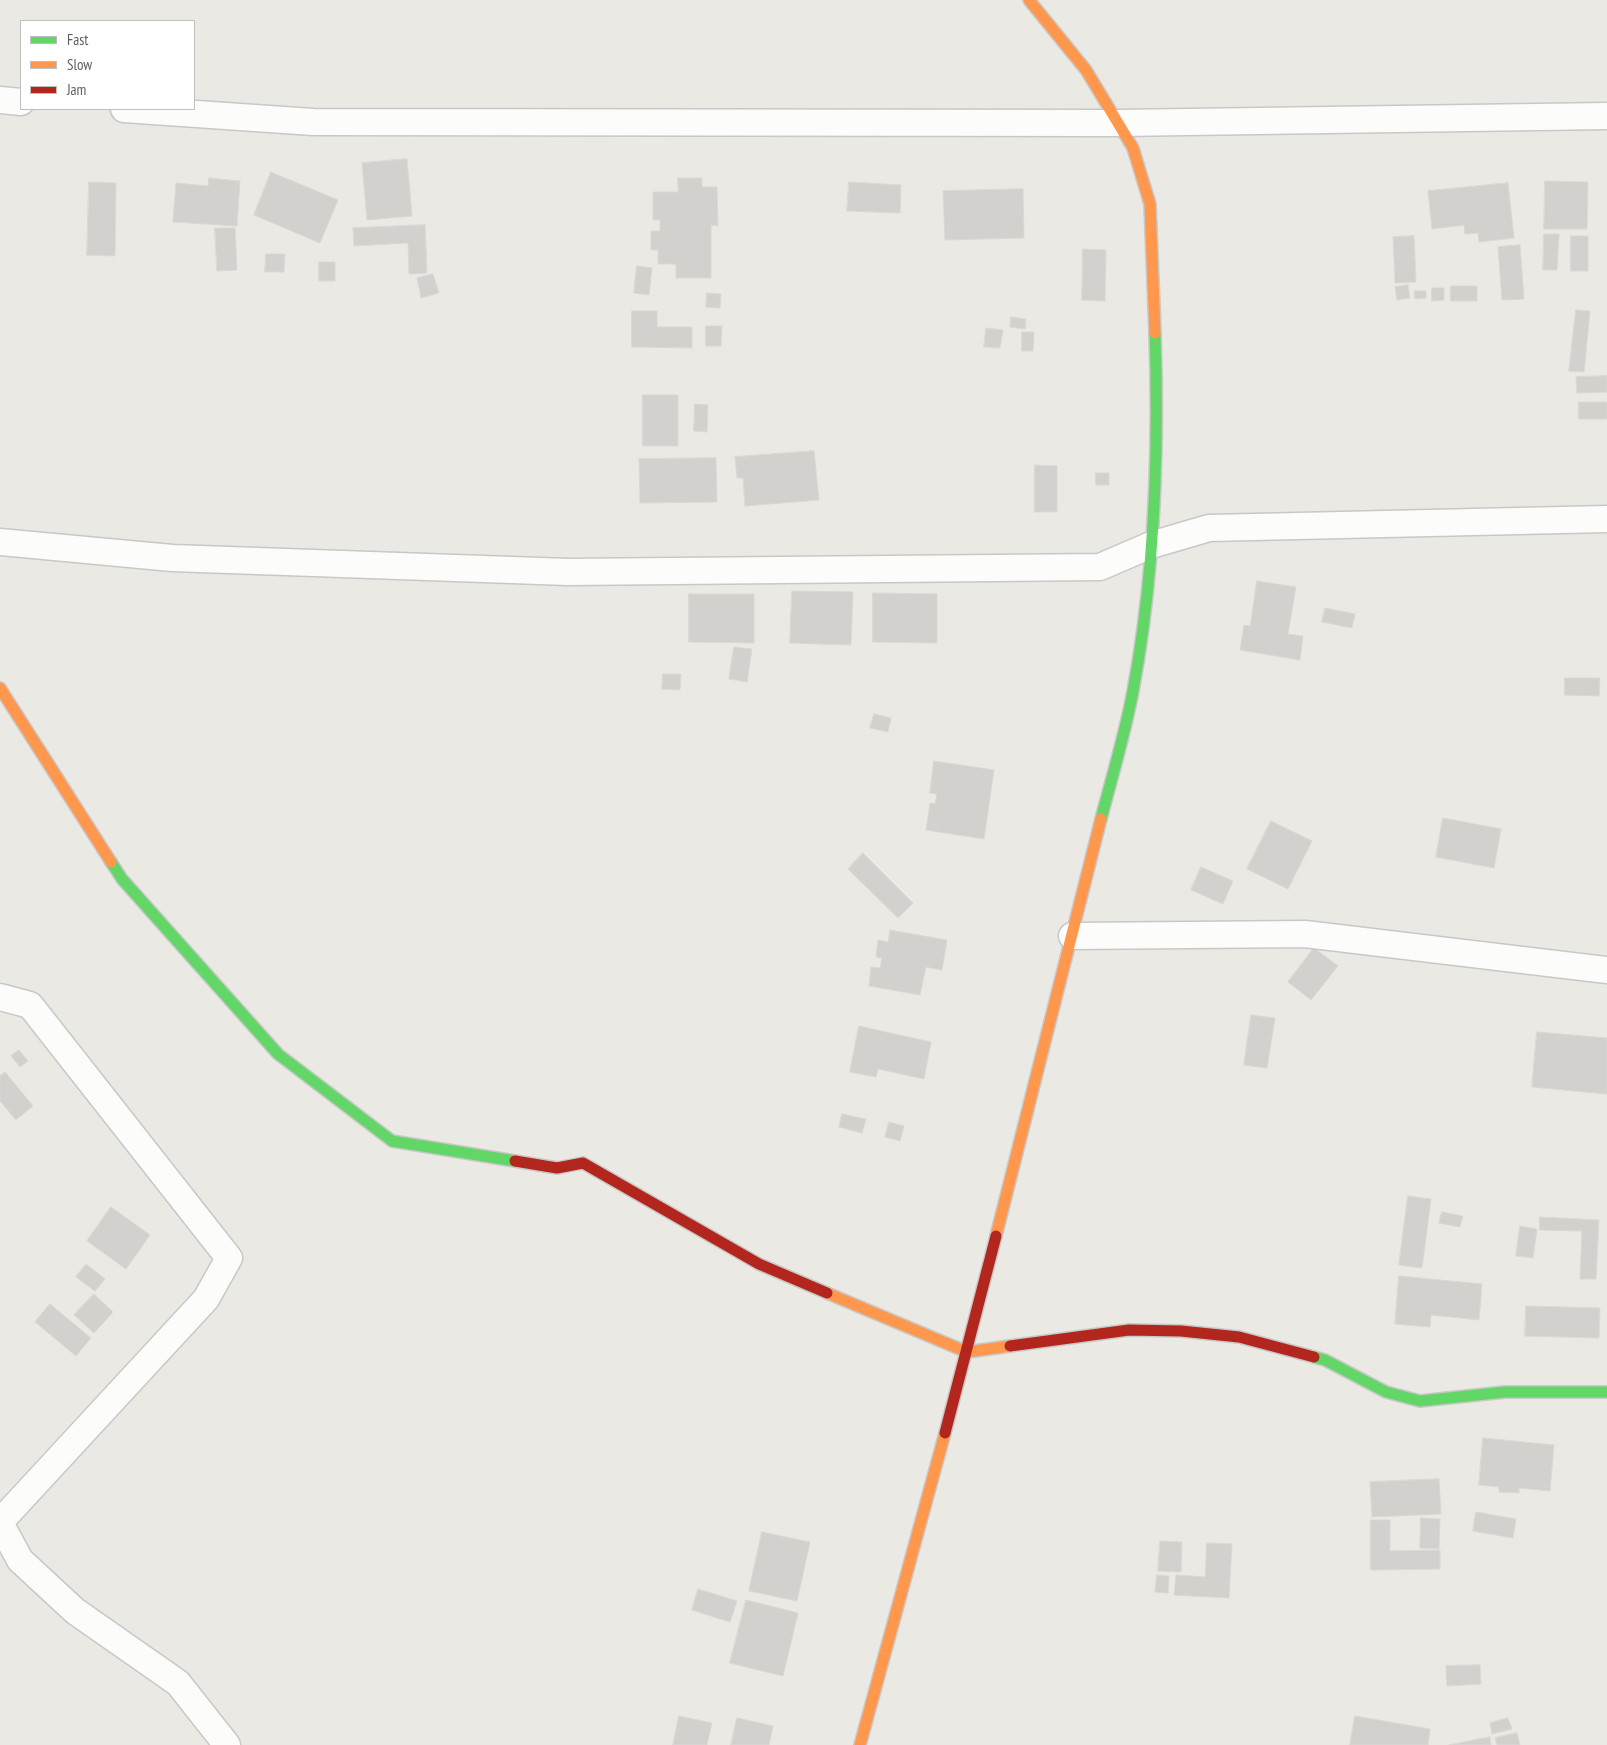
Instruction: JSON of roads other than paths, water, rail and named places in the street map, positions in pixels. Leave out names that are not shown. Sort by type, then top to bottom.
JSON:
[{"type":"street","points":[[860,1745],[967,1352],[1133,692],[1149,587],[1156,362],[1150,204],[1133,148],[1086,70],[1029,0]]},
{"type":"street","points":[[0,100],[20,102]]},
{"type":"street","points":[[139,110],[313,122],[1118,123],[1607,116]]},
{"type":"street","points":[[0,542],[172,558],[568,572],[1100,567],[1151,545],[1209,528],[1607,519]]},
{"type":"street","points":[[0,688],[122,879],[278,1054],[392,1141],[557,1168],[583,1163],[758,1264],[967,1352],[1129,1330],[1181,1331],[1239,1337],[1325,1360],[1386,1392],[1420,1402],[1505,1392],[1607,1392]]},
{"type":"street","points":[[1072,936],[1305,934],[1607,970]]},
{"type":"street","points":[[0,997],[30,1005],[229,1258],[206,1299],[0,1522],[20,1560],[75,1611],[178,1683],[227,1745]]}]
